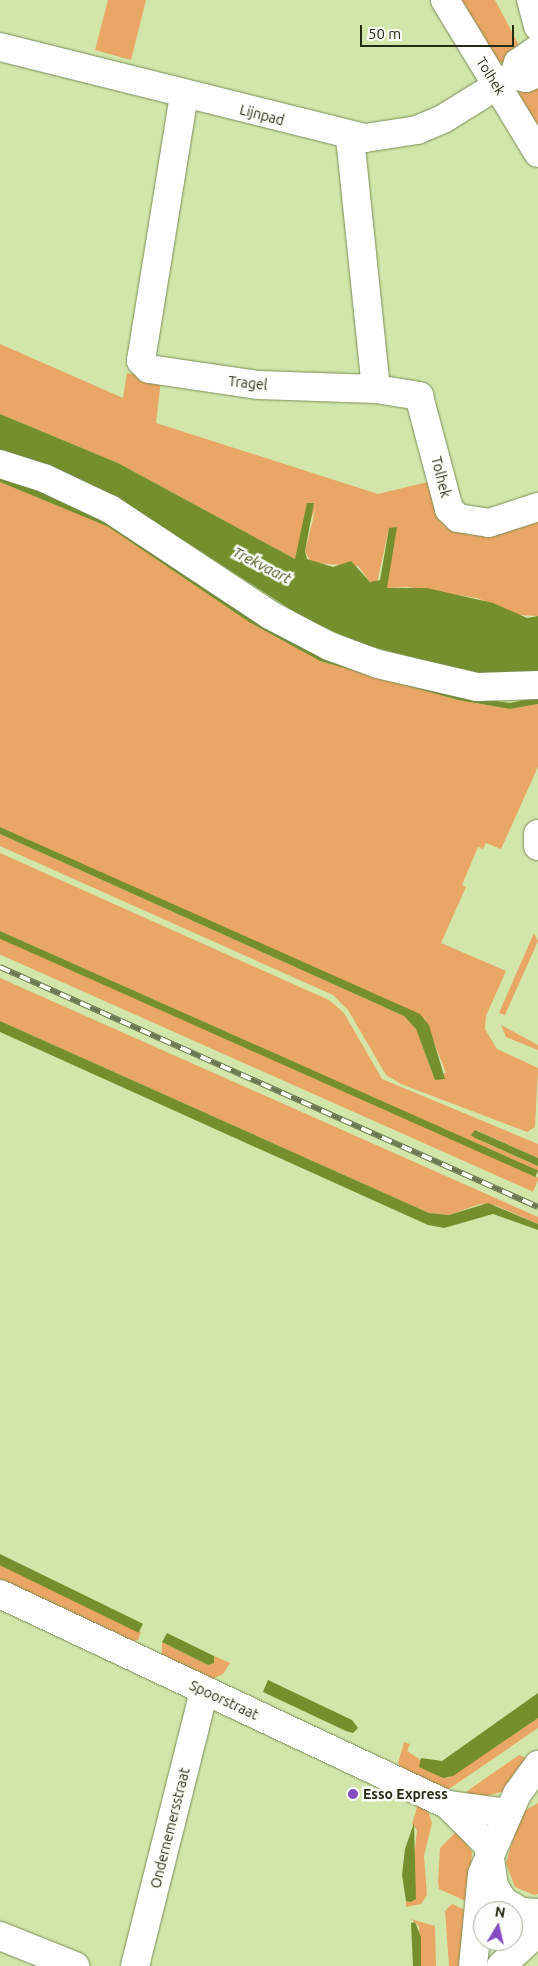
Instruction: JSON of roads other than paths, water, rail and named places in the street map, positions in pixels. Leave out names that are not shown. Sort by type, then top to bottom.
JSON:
[{"type":"street","name":"Tolhek","points":[[445,0],[516,78],[538,153]]},
{"type":"street","points":[[531,0],[538,26]]},
{"type":"street","name":"Lijnpad","points":[[0,50],[350,136],[389,137],[417,130],[516,78],[518,63],[538,49]]},
{"type":"street","name":"Tragel","points":[[184,95],[143,366],[242,384],[376,389]]},
{"type":"street","points":[[350,136],[376,389]]},
{"type":"street","name":"Tolhek","points":[[376,389],[419,396],[449,509],[458,518],[489,523],[538,507]]},
{"type":"street","points":[[0,464],[44,478],[110,509],[270,615],[329,646],[378,664],[477,687],[538,685]]},
{"type":"street","points":[[538,834],[538,846]]},
{"type":"street","name":"Spoorstraat","points":[[0,1594],[448,1805],[508,1813]]},
{"type":"street","name":"Ondernemersstraat","points":[[135,1966],[204,1691]]},
{"type":"street","points":[[473,1966],[476,1906],[490,1852],[508,1813],[533,1778]]},
{"type":"street","name":"Spoorstraat","points":[[448,1805],[490,1852]]},
{"type":"street","points":[[490,1852],[494,1886],[503,1900],[514,1910],[538,1913]]},
{"type":"street","points":[[501,1966],[538,1932]]},
{"type":"street","points":[[0,1936],[75,1966]]},
{"type":"water","name":"Trekvaart","points":[[0,414],[118,463],[295,559],[307,503],[314,503],[305,551],[307,559],[333,567],[351,561],[370,582],[380,580],[389,528],[397,527],[387,588],[427,588],[493,603],[527,618],[538,616],[538,671],[488,675],[447,666],[361,644],[304,618],[113,495],[0,452]]},
{"type":"water","points":[[0,475],[25,483],[461,696],[510,703],[538,697],[538,704],[510,709],[458,700],[320,661],[249,622],[109,527],[0,482]]},
{"type":"water","points":[[0,827],[420,1014],[429,1025],[445,1079],[435,1080],[416,1029],[404,1016],[0,834]]},
{"type":"water","points":[[0,931],[538,1171],[535,1177],[0,939]]},
{"type":"water","points":[[0,1021],[429,1213],[449,1215],[488,1203],[538,1224],[538,1230],[493,1214],[444,1228],[428,1225],[0,1032]]},
{"type":"water","points":[[475,1130],[538,1158],[538,1166],[475,1138],[471,1135]]},
{"type":"water","points":[[0,1554],[143,1624],[139,1633],[0,1565]]},
{"type":"water","points":[[167,1633],[214,1656],[214,1663],[208,1665],[162,1642]]},
{"type":"water","points":[[268,1680],[352,1720],[358,1728],[353,1733],[346,1731],[263,1692]]},
{"type":"water","points":[[538,1693],[538,1718],[453,1776],[443,1778],[419,1767],[421,1758],[442,1761]]},
{"type":"water","points":[[414,1823],[416,1899],[411,1902],[406,1901],[402,1875],[405,1849]]},
{"type":"water","points":[[415,1922],[421,1937],[421,1966],[413,1966],[411,1923]]},
{"type":"railway","points":[[0,967],[538,1207]]},
{"type":"place","name":"Esso Express","points":[[353,1794]]}]
